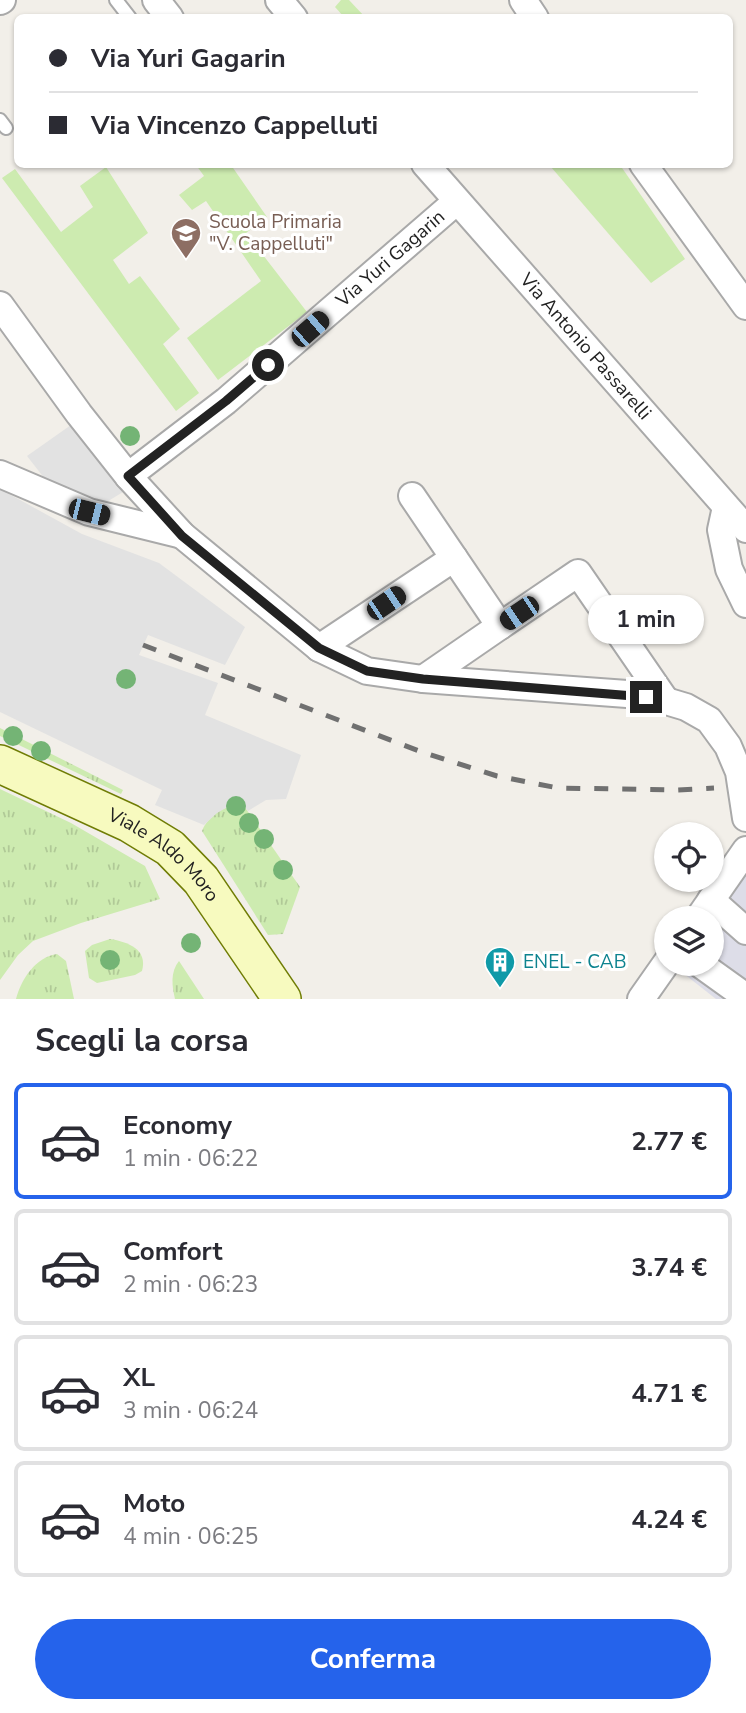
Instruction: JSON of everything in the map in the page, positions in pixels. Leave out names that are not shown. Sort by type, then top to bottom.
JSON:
[{"type":"main road","name":"Viale Aldo Moro","points":[[0,764],[129,823],[170,848],[201,880],[282,999]]},
{"type":"street","points":[[156,0],[167,14]]},
{"type":"street","points":[[279,0],[291,14]]},
{"type":"street","name":"Via Antonio Passarelli","points":[[428,168],[746,529]]},
{"type":"street","points":[[646,168],[746,306]]},
{"type":"street","name":"Via Yuri Gagarin","points":[[128,476],[226,401],[457,201]]},
{"type":"street","points":[[0,305],[79,414],[128,476],[182,536],[319,648],[367,671],[423,679],[627,694],[686,707],[709,720],[729,746],[739,772],[746,818]]},
{"type":"street","points":[[0,474],[89,512],[182,536]]},
{"type":"street","points":[[412,496],[500,626]]},
{"type":"street","points":[[726,507],[721,530],[729,569],[746,604]]},
{"type":"street","points":[[319,648],[454,558]]},
{"type":"street","points":[[423,679],[578,573],[666,701]]},
{"type":"street","points":[[706,906],[746,850]]},
{"type":"street","points":[[724,919],[746,931]]},
{"type":"street","points":[[641,999],[657,976]]},
{"type":"street","points":[[717,976],[746,997]]},
{"type":"lane","points":[[116,0],[127,14]]},
{"type":"green space","points":[[341,0],[349,0],[362,14],[341,14],[335,7]]},
{"type":"green space","points":[[107,168],[148,233],[113,260],[129,284],[140,276],[180,329],[163,344],[199,393],[176,411],[2,178],[15,169],[61,232],[93,207],[80,186]]},
{"type":"green space","points":[[198,168],[233,168],[267,217],[246,233],[307,312],[218,380],[187,338],[261,281],[206,201],[192,210],[179,195],[204,176]]},
{"type":"green space","points":[[552,168],[622,168],[685,259],[651,283]]},
{"type":"green space","points":[[0,728],[123,790],[121,794],[0,736]]},
{"type":"green space","points":[[0,789],[71,823],[145,866],[160,899],[33,941],[18,955],[0,980]]},
{"type":"green space","points":[[242,803],[300,887],[283,934],[268,935],[202,831],[218,812]]},
{"type":"green space","points":[[110,939],[130,945],[139,952],[143,963],[142,971],[97,983],[89,978],[85,951],[92,945]]},
{"type":"green space","points":[[57,954],[66,961],[74,999],[16,999],[22,984],[36,964]]},
{"type":"green space","points":[[179,961],[204,999],[175,999],[173,974]]},
{"type":"shaded area","points":[[71,425],[123,492],[105,503],[45,479],[27,456]]},
{"type":"shaded area","points":[[0,489],[82,534],[159,563],[245,627],[225,665],[148,635],[139,655],[218,683],[205,715],[301,755],[286,799],[266,800],[248,811],[242,803],[233,804],[204,825],[155,805],[162,790],[0,712]]},
{"type":"shaded area","points":[[746,873],[746,999],[716,999],[687,976],[724,976],[724,906],[721,906]]},
{"type":"railway","points":[[143,645],[419,751],[497,776],[558,788],[714,788]]},
{"type":"place","name":"Scuola Primaria \"V. Cappelluti\"","points":[[186,260]]},
{"type":"place","name":"ENEL - CAB","points":[[500,989]]},
{"type":"route","points":[[268,365],[226,401],[128,476],[182,536],[319,648],[367,671],[423,679],[646,697]]}]
